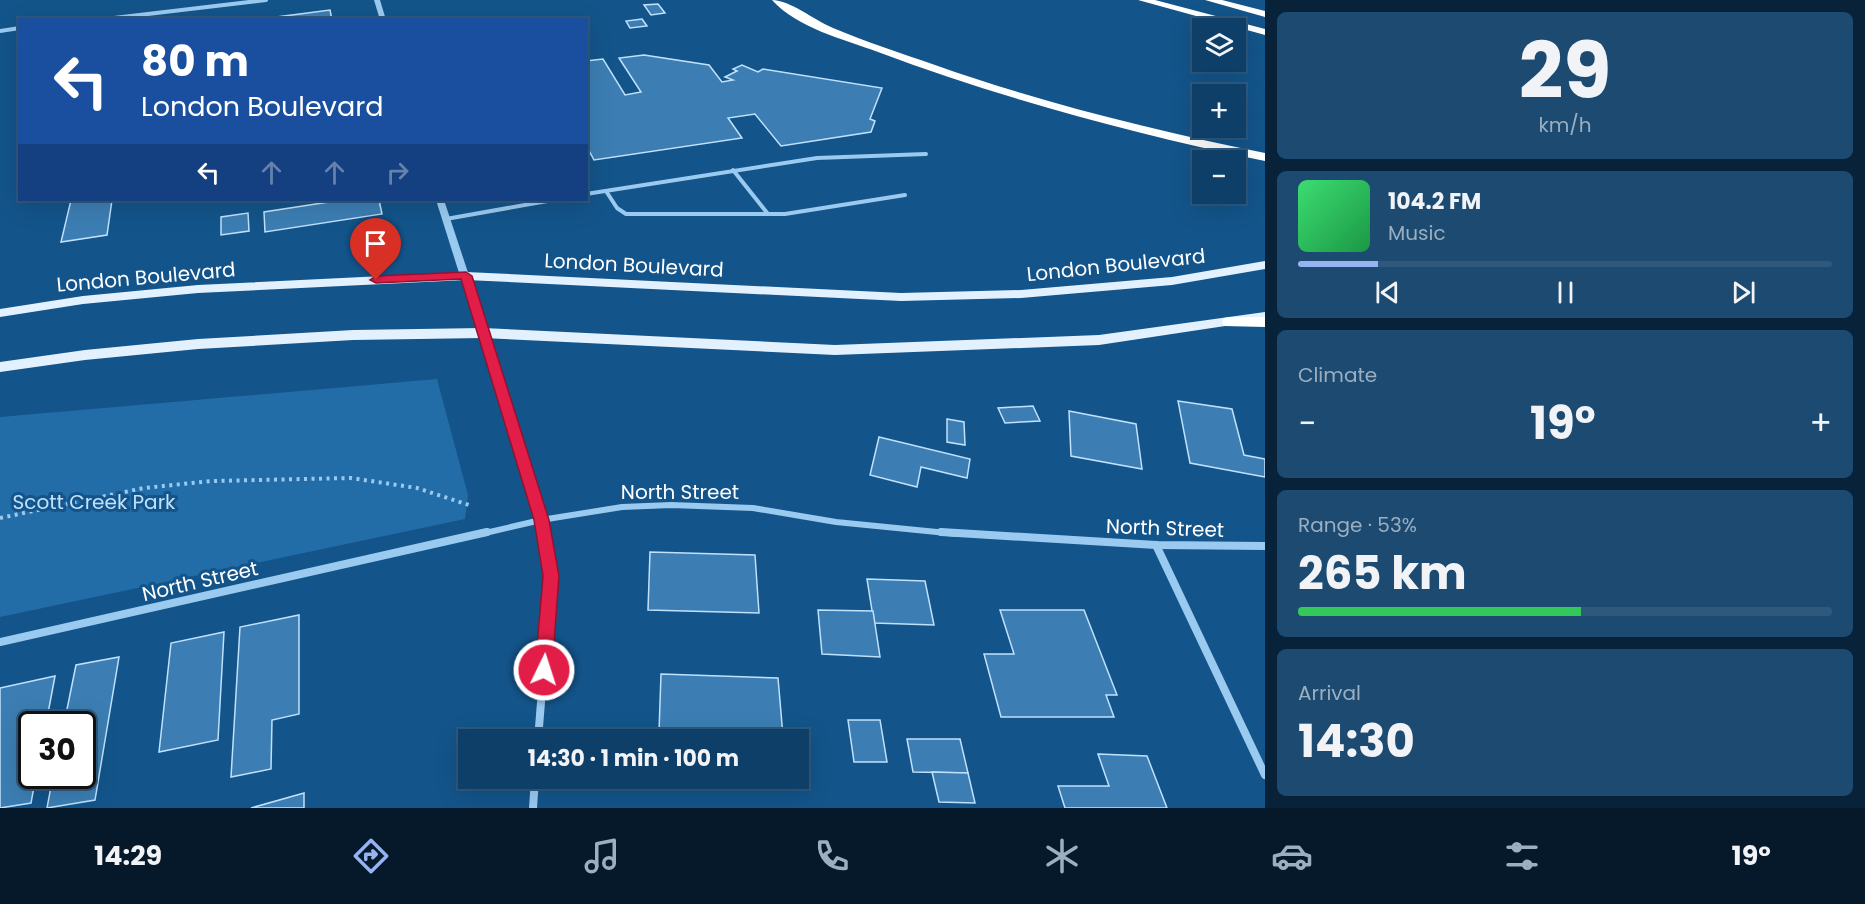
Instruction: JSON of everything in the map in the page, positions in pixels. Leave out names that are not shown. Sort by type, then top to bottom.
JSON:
[{"type":"highway","points":[[777,0],[790,11],[868,44],[1026,99],[1103,122],[1265,157]]},
{"type":"highway","points":[[1144,0],[1265,32]]},
{"type":"highway","points":[[1210,0],[1265,14]]},
{"type":"highway","points":[[1230,322],[1265,322]]},
{"type":"main road","name":"London Boulevard","points":[[0,313],[83,300],[198,289],[466,276],[901,297],[1021,294],[1172,280],[1265,265]]},
{"type":"main road","points":[[0,366],[198,344],[353,334],[483,333],[835,350],[1099,340],[1265,316]]},
{"type":"street","points":[[114,18],[266,0]]},
{"type":"street","points":[[377,0],[382,18]]},
{"type":"street","points":[[0,31],[18,28]]},
{"type":"street","points":[[440,201],[466,276],[541,520],[551,576],[539,729]]},
{"type":"street","name":"North Street","points":[[0,642],[541,520],[622,507],[671,505],[753,508],[836,522],[982,536],[1156,545],[1265,546]]},
{"type":"street","points":[[1156,545],[1265,775]]},
{"type":"street","points":[[533,808],[534,789]]},
{"type":"lane","points":[[588,194],[817,158],[926,154]]},
{"type":"lane","points":[[734,170],[768,214]]},
{"type":"lane","points":[[606,190],[617,208],[626,214],[784,214],[905,195]]},
{"type":"lane","points":[[446,219],[538,201]]},
{"type":"path","points":[[0,518],[144,488],[212,481],[351,477],[417,488],[477,507]]},
{"type":"green space","name":"Scott Creek Park","points":[[437,379],[468,495],[465,519],[0,617],[0,417]]},
{"type":"building","points":[[658,4],[665,13],[651,15],[644,5]]},
{"type":"building","points":[[330,10],[332,18],[269,18]]},
{"type":"building","points":[[642,19],[647,26],[630,28],[626,21]]},
{"type":"building","points":[[644,55],[709,65],[722,82],[733,80],[725,77],[737,71],[733,69],[742,65],[758,72],[763,69],[882,88],[870,119],[875,121],[871,132],[781,146],[755,114],[728,118],[742,138],[594,160],[588,149],[588,61],[603,59],[625,95],[641,92],[619,58]]},
{"type":"building","points":[[71,201],[112,201],[107,235],[61,242]]},
{"type":"building","points":[[336,201],[379,201],[382,214],[265,232],[264,212]]},
{"type":"building","points":[[248,213],[249,231],[221,235],[221,217]]},
{"type":"building","points":[[1178,401],[1232,409],[1244,455],[1265,459],[1265,477],[1190,463]]},
{"type":"building","points":[[1033,406],[1040,421],[1005,423],[998,408]]},
{"type":"building","points":[[1069,411],[1136,424],[1142,469],[1071,456]]},
{"type":"building","points":[[947,419],[964,422],[965,445],[947,442]]},
{"type":"building","points":[[879,437],[970,459],[967,478],[921,467],[917,487],[870,475]]},
{"type":"building","points":[[650,552],[755,555],[759,613],[648,610]]},
{"type":"building","points":[[867,579],[925,581],[934,625],[874,623]]},
{"type":"building","points":[[818,610],[873,611],[880,657],[822,654]]},
{"type":"building","points":[[1000,610],[1084,610],[1117,695],[1106,695],[1114,717],[1001,717],[984,654],[1014,654]]},
{"type":"building","points":[[299,615],[299,714],[272,720],[271,769],[231,777],[240,627]]},
{"type":"building","points":[[224,632],[218,740],[159,752],[171,643]]},
{"type":"building","points":[[119,657],[95,800],[47,808],[51,789],[96,789],[96,711],[67,711],[76,665]]},
{"type":"building","points":[[661,674],[778,678],[782,729],[659,729]]},
{"type":"building","points":[[55,676],[48,711],[18,711],[18,789],[34,789],[31,803],[0,808],[0,688]]},
{"type":"building","points":[[848,720],[880,720],[887,762],[854,762]]},
{"type":"building","points":[[907,739],[960,739],[968,773],[913,772]]},
{"type":"building","points":[[1098,754],[1147,756],[1167,808],[1065,808],[1058,786],[1109,786]]},
{"type":"building","points":[[932,772],[968,773],[975,803],[939,802]]},
{"type":"building","points":[[304,793],[304,808],[251,808]]},
{"type":"route","points":[[376,280],[466,276],[541,520],[551,576],[544,670]]}]
